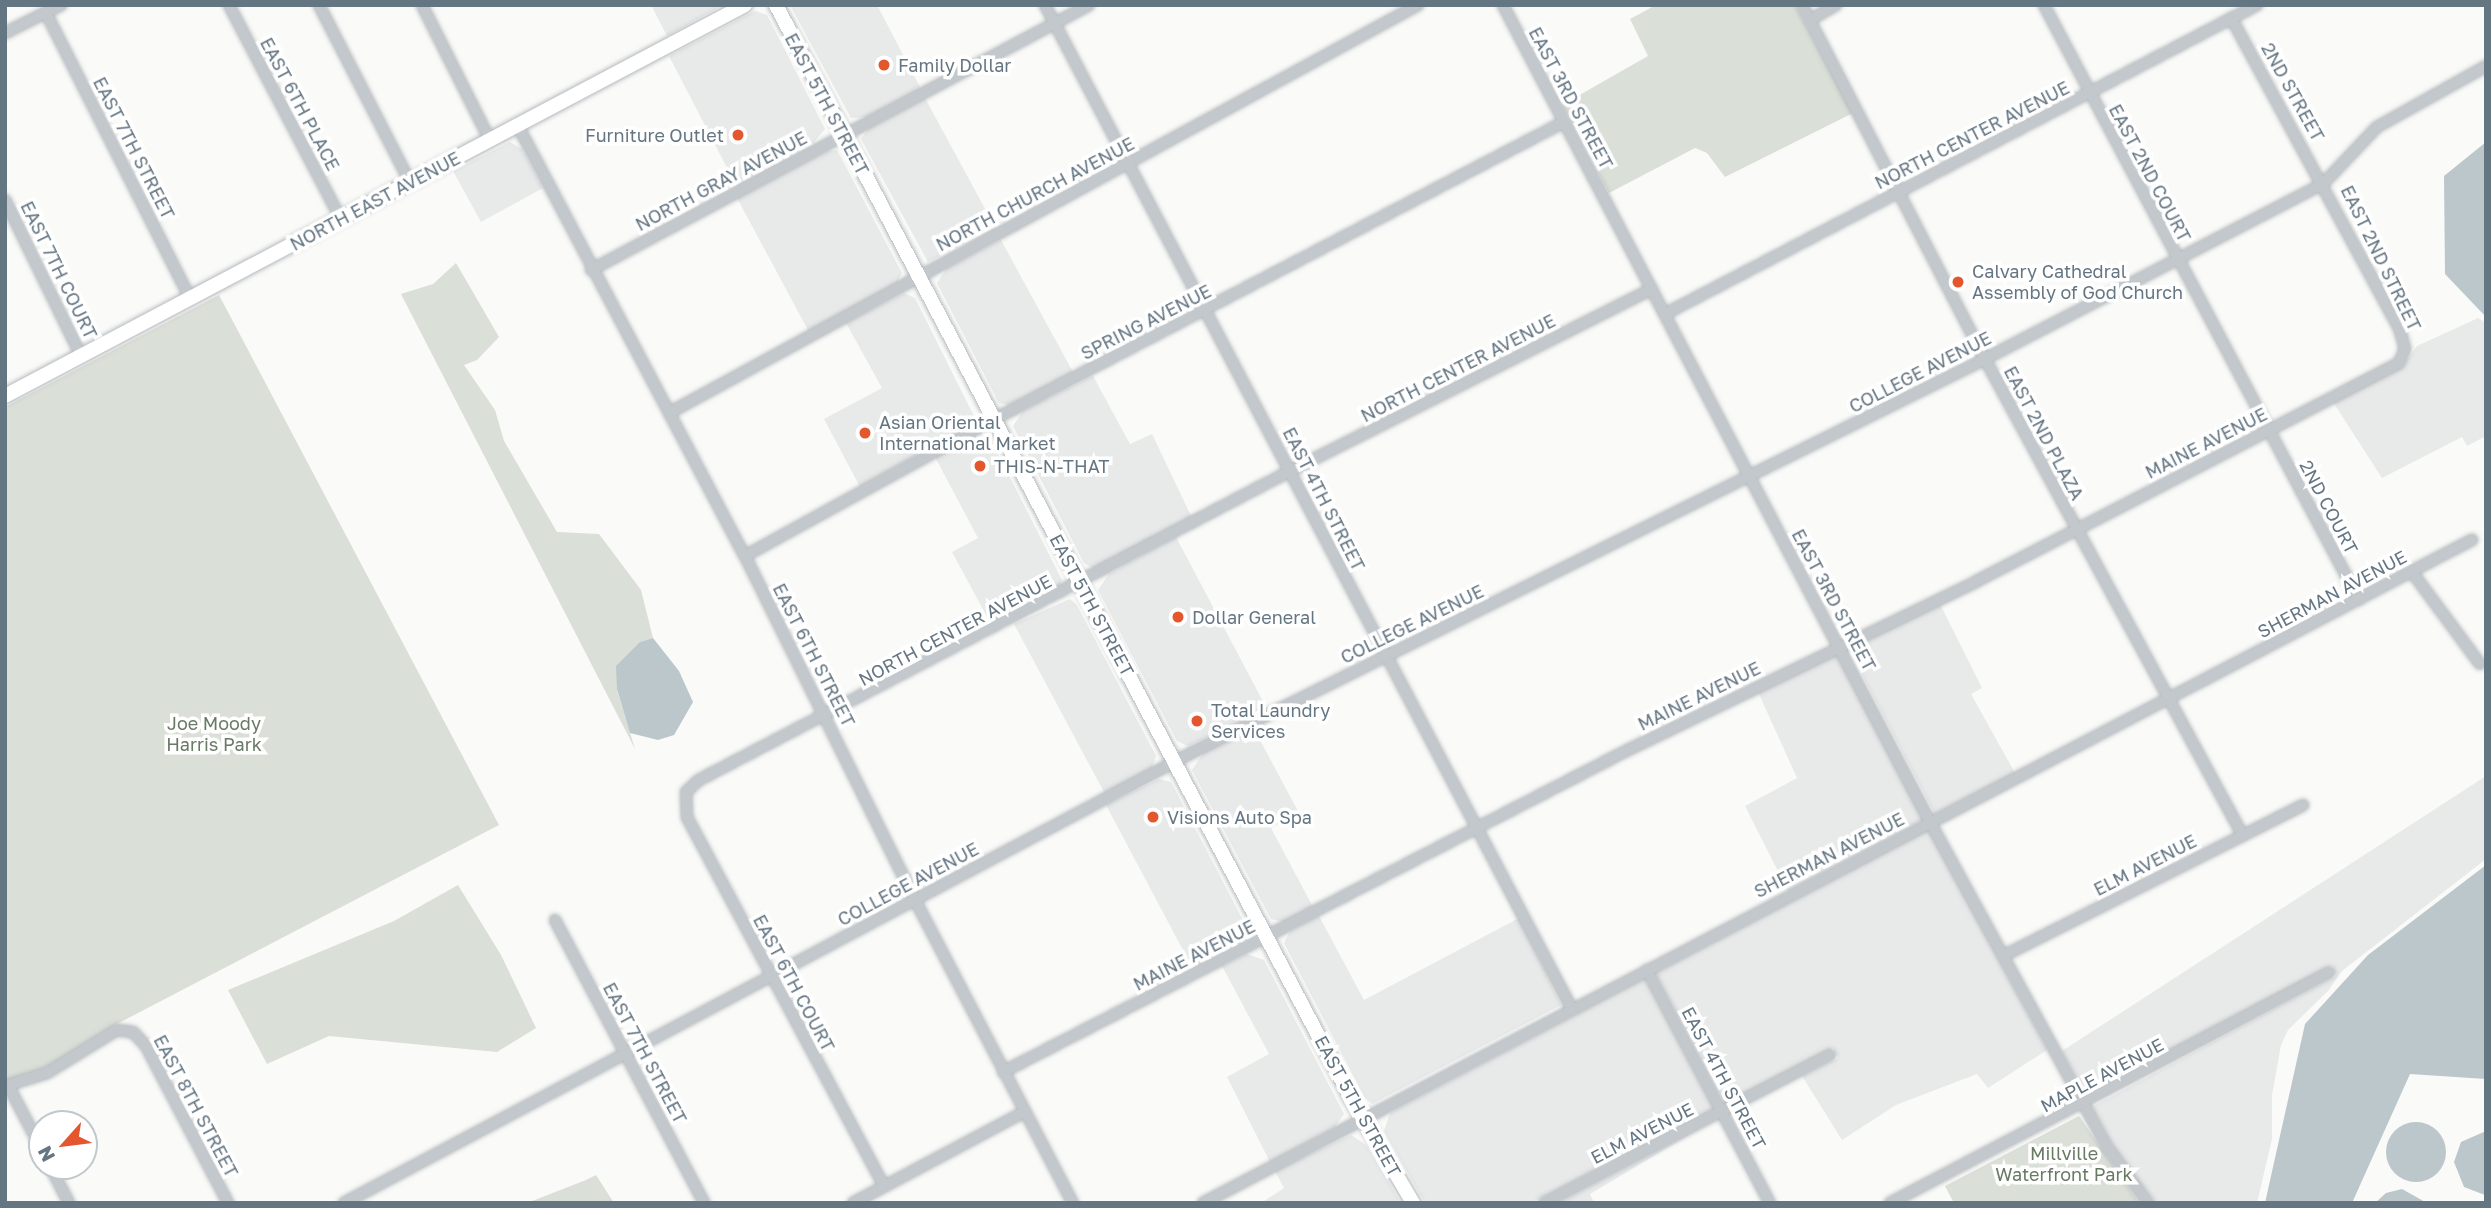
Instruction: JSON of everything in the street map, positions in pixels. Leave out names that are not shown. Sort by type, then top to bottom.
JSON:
[{"type":"main road","name":"NORTH EAST AVENUE","points":[[5,396],[745,5]]},
{"type":"main road","name":"EAST 5TH STREET","points":[[776,5],[1266,937],[1363,1119],[1413,1203]]},
{"type":"street","points":[[5,33],[61,5]]},
{"type":"street","name":"EAST 6TH PLACE","points":[[229,5],[341,219]]},
{"type":"street","points":[[318,5],[410,183]]},
{"type":"street","points":[[422,5],[491,140]]},
{"type":"street","name":"EAST 4TH STREET","points":[[1045,5],[1572,1009]]},
{"type":"street","name":"NORTH GRAY AVENUE","points":[[592,270],[1089,5]]},
{"type":"street","name":"NORTH CHURCH AVENUE","points":[[669,413],[1418,5]]},
{"type":"street","name":"EAST 3RD STREET","points":[[1503,5],[1930,822],[2108,1148],[2148,1203]]},
{"type":"street","name":"EAST 2ND PLAZA","points":[[1802,5],[1902,191],[1985,359],[2243,836]]},
{"type":"street","points":[[1810,20],[1836,5]]},
{"type":"street","name":"EAST 2ND COURT","points":[[2044,5],[2176,260],[2268,430]]},
{"type":"street","name":"NORTH CENTER AVENUE","points":[[1665,314],[2257,5]]},
{"type":"street","name":"EAST 7TH STREET","points":[[46,13],[190,299]]},
{"type":"street","name":"2ND STREET","points":[[2231,18],[2324,183]]},
{"type":"street","name":"COLLEGE AVENUE","points":[[344,1203],[1174,763],[1985,359],[2324,183],[2376,127],[2486,66]]},
{"type":"street","name":"SPRING AVENUE","points":[[744,556],[994,420],[1564,122]]},
{"type":"street","name":"EAST 6TH STREET","points":[[517,125],[744,556],[915,900],[1073,1203]]},
{"type":"street","name":"EAST 2ND STREET","points":[[2324,183],[2400,330],[2405,349]]},
{"type":"street","name":"EAST 7TH COURT","points":[[5,200],[81,356]]},
{"type":"street","name":"NORTH CENTER AVENUE","points":[[686,792],[699,780],[826,717],[1290,471],[1652,289]]},
{"type":"street","name":"MAINE AVENUE","points":[[1003,1073],[1478,829],[2076,529],[2399,363],[2405,349]]},
{"type":"street","name":"2ND COURT","points":[[2268,430],[2359,600]]},
{"type":"street","name":"SHERMAN AVENUE","points":[[1203,1203],[2472,540]]},
{"type":"street","points":[[2412,572],[2480,664]]},
{"type":"street","name":"EAST 6TH COURT","points":[[686,792],[687,817],[884,1186]]},
{"type":"street","name":"ELM AVENUE","points":[[2003,956],[2303,805]]},
{"type":"street","name":"EAST 7TH STREET","points":[[555,920],[704,1203]]},
{"type":"street","name":"EAST 4TH STREET","points":[[1647,970],[1770,1203]]},
{"type":"street","name":"MAPLE AVENUE","points":[[1890,1203],[2084,1105],[2329,973]]},
{"type":"street","name":"EAST 8TH STREET","points":[[7,1086],[47,1073],[111,1033],[128,1030],[146,1046],[228,1203]]},
{"type":"street","name":"ELM AVENUE","points":[[1544,1203],[1830,1055]]},
{"type":"street","points":[[7,1086],[28,1124]]},
{"type":"street","points":[[853,1203],[1024,1112]]},
{"type":"street","points":[[57,1180],[69,1203]]},
{"type":"shaded area","points":[[651,5],[723,5],[667,36]]},
{"type":"shaded area","points":[[790,5],[877,5],[921,89],[867,117],[851,118]]},
{"type":"shaded area","points":[[755,11],[767,15],[825,129],[810,147],[737,187],[669,56]]},
{"type":"shaded area","points":[[925,98],[996,229],[928,262],[861,139],[868,129]]},
{"type":"shaded area","points":[[510,142],[522,149],[543,188],[481,222],[453,171]]},
{"type":"shaded area","points":[[2486,142],[2486,317],[2445,274],[2444,176]]},
{"type":"shaded area","points":[[837,150],[902,273],[897,283],[809,332],[737,198],[827,151]]},
{"type":"shaded area","points":[[1001,240],[1074,374],[1008,405],[999,403],[937,283],[946,269]]},
{"type":"shaded area","points":[[904,293],[915,298],[976,420],[860,487],[824,419],[882,388],[846,323]]},
{"type":"shaded area","points":[[2478,318],[2486,323],[2486,436],[2467,446],[2462,437],[2382,478],[2333,402],[2402,367],[2417,346]]},
{"type":"shaded area","points":[[1093,376],[1130,444],[1152,434],[1192,518],[1093,568],[1084,563],[1013,426],[1023,411]]},
{"type":"shaded area","points":[[984,436],[992,442],[1062,580],[1059,587],[991,624],[952,552],[978,538],[935,457]]},
{"type":"shaded area","points":[[1176,537],[1267,709],[1188,746],[1177,741],[1098,590],[1109,574]]},
{"type":"shaded area","points":[[1070,599],[1077,605],[1156,756],[1152,768],[1105,794],[1014,624]]},
{"type":"shaded area","points":[[1940,604],[1982,688],[1971,694],[2015,773],[1935,814],[1848,648]]},
{"type":"shaded area","points":[[653,638],[679,671],[693,702],[674,735],[658,740],[630,733],[617,689],[616,666],[640,642]]},
{"type":"shaded area","points":[[1837,653],[1924,819],[1788,891],[1745,806],[1797,778],[1758,692]]},
{"type":"shaded area","points":[[1253,727],[1299,813],[1271,828],[1313,907],[1284,922],[1271,919],[1192,770],[1203,753]]},
{"type":"shaded area","points":[[2486,776],[2486,859],[2342,971],[2328,991],[2288,1030],[2281,1045],[2272,1095],[2272,1139],[2257,1203],[2156,1203],[2117,1152],[2092,1107],[2336,976],[2332,966],[2087,1097],[2062,1051]]},
{"type":"shaded area","points":[[1159,779],[1171,782],[1248,930],[1242,942],[1193,969],[1106,805]]},
{"type":"shaded area","points":[[1929,829],[2047,1050],[1988,1088],[1977,1074],[1896,1105],[1842,1140],[1802,1076],[1838,1058],[1833,1048],[1725,1104],[1656,973]]},
{"type":"shaded area","points":[[2486,865],[2486,1079],[2410,1074],[2352,1203],[2265,1203],[2305,1024],[2368,955]]},
{"type":"shaded area","points":[[1319,916],[1364,1000],[1519,918],[1561,1005],[1372,1104],[1365,1098],[1284,943],[1290,931]]},
{"type":"shaded area","points":[[1247,954],[1264,960],[1344,1114],[1335,1127],[1270,1162],[1227,1077],[1269,1054],[1222,966]]},
{"type":"shaded area","points":[[1645,978],[1714,1109],[1531,1203],[1425,1203],[1384,1131],[1390,1113]]},
{"type":"shaded area","points":[[2410,1122],[2422,1122],[2438,1130],[2444,1140],[2444,1164],[2438,1174],[2422,1182],[2410,1182],[2394,1174],[2386,1158],[2386,1146],[2394,1130]]},
{"type":"shaded area","points":[[2486,1131],[2485,1195],[2464,1187],[2454,1162],[2461,1142]]},
{"type":"shaded area","points":[[1691,1134],[1590,1194],[1594,1203],[1559,1203]]},
{"type":"shaded area","points":[[1351,1135],[1366,1145],[1401,1203],[1261,1203],[1284,1188],[1275,1171]]},
{"type":"shaded area","points":[[2402,1189],[2427,1203],[2375,1203],[2386,1193]]},
{"type":"green space","points":[[1656,5],[1795,5],[1853,113],[1725,177],[1707,153],[1695,148],[1609,193],[1562,105],[1648,56],[1630,19]]},
{"type":"green space","points":[[456,263],[499,337],[477,360],[464,365],[495,410],[504,441],[557,532],[599,534],[641,590],[653,638],[640,642],[617,690],[635,749],[401,294],[433,284]]},
{"type":"green space","name":"Joe Moody Harris Park","points":[[219,295],[499,825],[115,1025],[46,1068],[5,1081],[5,407]]},
{"type":"green space","points":[[458,885],[501,955],[536,1028],[497,1052],[329,1036],[267,1064],[228,990],[394,921]]},
{"type":"green space","name":"Millville Waterfront Park","points":[[2079,1116],[2139,1203],[1954,1203],[1945,1186]]},
{"type":"green space","points":[[596,1175],[614,1203],[527,1203],[586,1180]]},
{"type":"place","name":"Family Dollar","points":[[884,65]]},
{"type":"place","name":"Furniture Outlet","points":[[738,135]]},
{"type":"place","name":"Calvary Cathedral Assembly of God Church","points":[[1958,282]]},
{"type":"place","name":"Asian Oriental International Market","points":[[865,433]]},
{"type":"place","name":"THIS-N-THAT","points":[[980,466]]},
{"type":"place","name":"Dollar General","points":[[1178,617]]},
{"type":"place","name":"Total Laundry Services","points":[[1197,721]]},
{"type":"place","name":"Visions Auto Spa","points":[[1153,817]]}]
